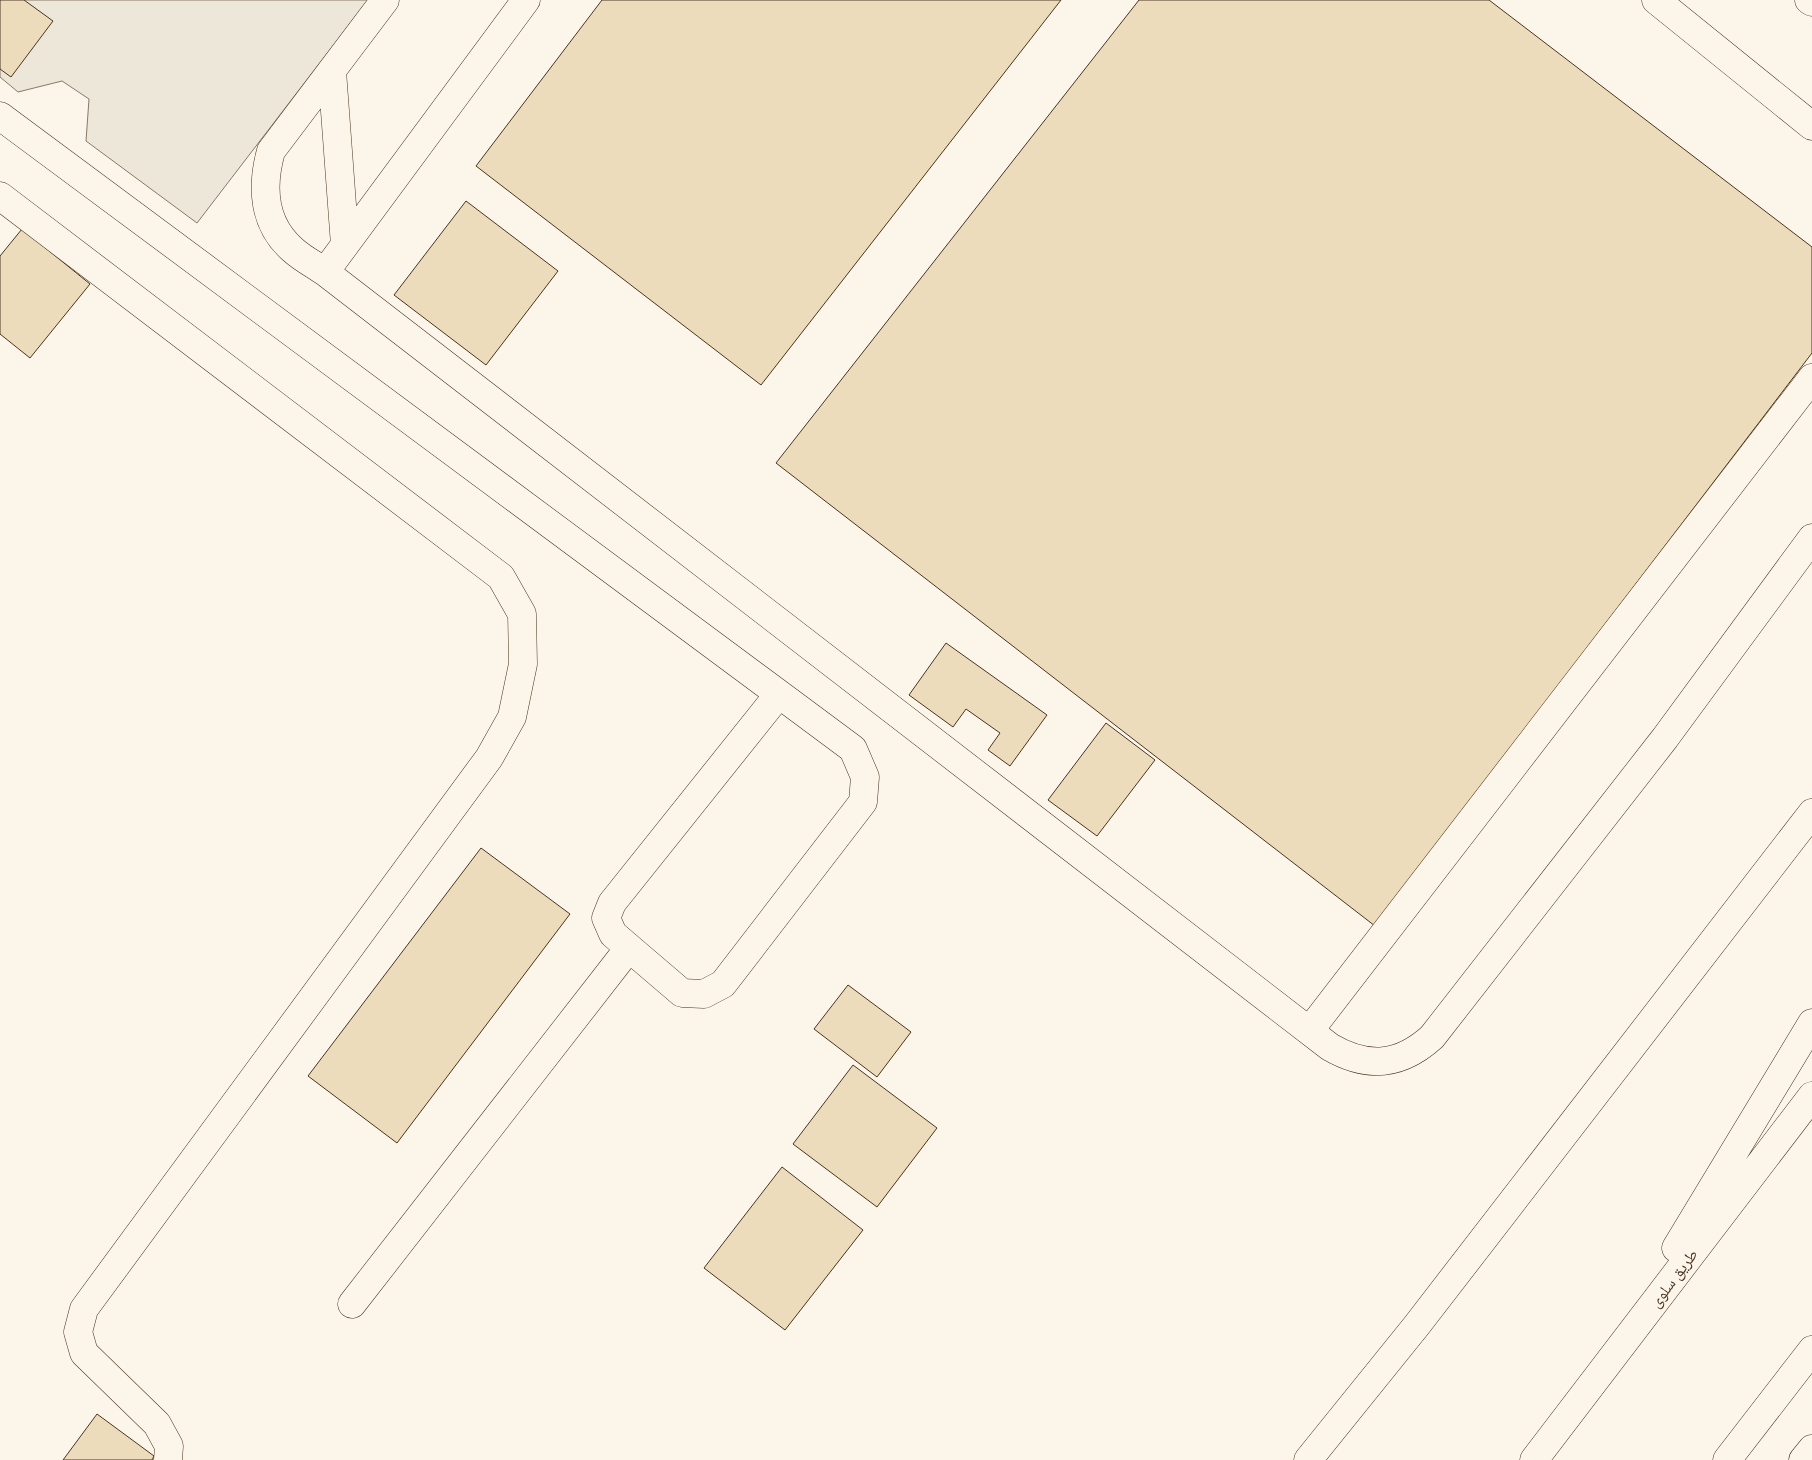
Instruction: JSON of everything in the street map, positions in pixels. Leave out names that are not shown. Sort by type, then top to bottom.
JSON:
[{"type":"main road","points":[[385,0],[271,151],[266,168],[264,187],[266,205],[272,223],[282,240],[294,252],[325,272],[1330,1047],[1358,1060],[1373,1062],[1405,1056],[1420,1048],[1432,1037],[1665,738],[1812,538]]},
{"type":"main road","points":[[325,272],[526,0]]},
{"type":"main road","points":[[1656,0],[1812,126]]},
{"type":"main road","points":[[332,71],[345,245]]},
{"type":"main road","points":[[0,116],[779,694],[853,749],[865,778],[863,802],[723,984],[704,994],[682,993],[613,934],[606,918],[612,903],[779,694]]},
{"type":"main road","points":[[0,196],[501,577],[522,614],[523,664],[512,717],[489,758],[84,1309],[78,1332],[84,1353],[157,1424],[169,1446],[168,1460]]},
{"type":"main road","points":[[1310,1030],[1812,378]]},
{"type":"main road","points":[[1308,1460],[1417,1325],[1812,812]]},
{"type":"main road","points":[[352,1304],[629,948]]},
{"type":"main road","points":[[1604,1367],[1812,1024]]},
{"type":"main road","name":"طريق سلوى","points":[[1534,1460],[1812,1096]]},
{"type":"main road","points":[[1727,1460],[1812,1350]]},
{"type":"main road","points":[[1802,1460],[1812,1449]]},
{"type":"shaded area","points":[[0,0],[368,0],[197,223],[86,141],[89,99],[62,81],[18,92],[0,77]]},
{"type":"building","points":[[0,0],[24,0],[53,21],[11,77],[0,69]]},
{"type":"building","points":[[602,0],[1061,0],[761,385],[476,166]]},
{"type":"building","points":[[1139,0],[1489,0],[1812,247],[1812,353],[1375,926],[776,463]]},
{"type":"building","points":[[466,201],[558,271],[486,365],[394,295]]},
{"type":"building","points":[[22,229],[90,284],[30,358],[0,334],[0,256]]},
{"type":"building","points":[[946,643],[1047,715],[1010,766],[988,750],[1000,733],[966,709],[953,727],[909,695]]},
{"type":"building","points":[[1106,723],[1155,760],[1097,836],[1048,800]]},
{"type":"building","points":[[481,848],[570,914],[397,1143],[308,1076]]},
{"type":"building","points":[[848,985],[911,1032],[877,1077],[814,1029]]},
{"type":"building","points":[[853,1065],[937,1128],[877,1207],[793,1144]]},
{"type":"building","points":[[782,1167],[863,1230],[785,1330],[704,1268]]},
{"type":"building","points":[[97,1414],[154,1456],[152,1460],[63,1460]]}]
